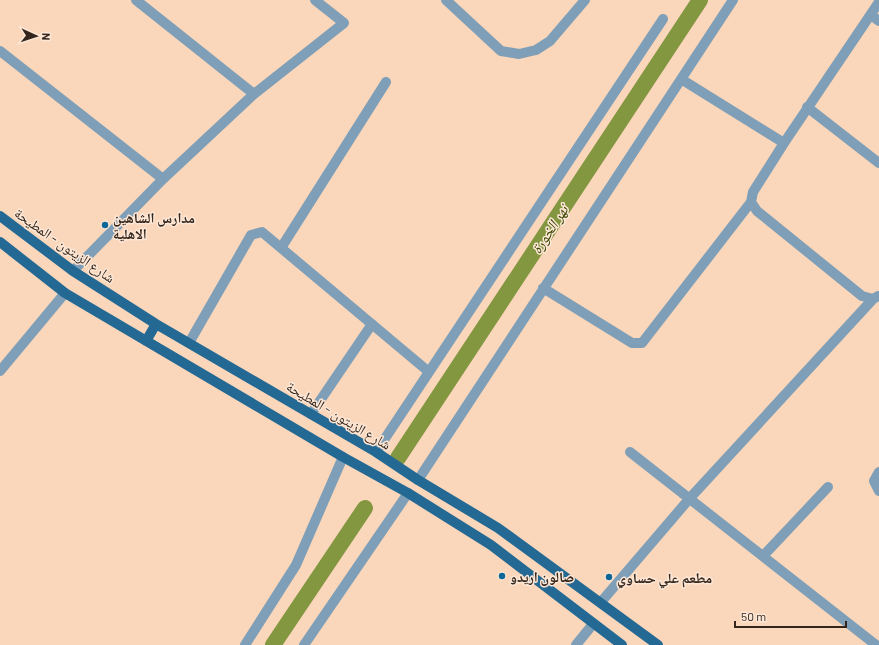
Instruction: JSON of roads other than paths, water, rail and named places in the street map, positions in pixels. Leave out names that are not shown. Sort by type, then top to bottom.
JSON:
[{"type":"main road","name":"شارع الزيتون - المطيحة","points":[[0,216],[73,271],[156,324],[376,452],[418,480],[498,528],[658,645]]},
{"type":"main road","points":[[0,242],[65,292],[343,457],[408,493],[492,545],[622,645]]},
{"type":"main road","points":[[146,341],[156,324]]},
{"type":"street","points":[[136,0],[254,94]]},
{"type":"street","points":[[73,271],[163,178],[254,94],[344,23],[315,0]]},
{"type":"street","points":[[446,0],[501,51],[519,54],[536,50],[550,41],[585,0]]},
{"type":"street","points":[[418,480],[733,0]]},
{"type":"street","points":[[876,297],[862,296],[757,211],[752,202],[752,192],[807,107],[875,18],[879,2]]},
{"type":"street","points":[[376,452],[663,19]]},
{"type":"street","points":[[0,51],[163,178]]},
{"type":"street","points":[[681,79],[784,143]]},
{"type":"street","points":[[281,248],[386,82]]},
{"type":"street","points":[[807,107],[879,163]]},
{"type":"street","points":[[544,288],[632,343],[642,343],[752,202]]},
{"type":"street","points":[[189,343],[251,235],[262,232],[429,372]]},
{"type":"street","points":[[0,371],[65,292]]},
{"type":"street","points":[[601,602],[690,498],[876,297]]},
{"type":"street","points":[[311,414],[372,324]]},
{"type":"street","points":[[630,452],[876,645]]},
{"type":"street","points":[[245,645],[296,565],[343,457]]},
{"type":"street","points":[[879,472],[874,482],[879,491]]},
{"type":"street","points":[[763,556],[828,487]]},
{"type":"street","points":[[304,645],[408,493]]},
{"type":"street","points":[[576,645],[593,624]]},
{"type":"waterway","name":"نهر الخورة","points":[[398,458],[700,0]]},
{"type":"waterway","points":[[273,645],[365,508]]},
{"type":"place","name":"مدارس الشاهين الاهلية","points":[[105,225]]},
{"type":"place","name":"صالون اريدو","points":[[502,576]]},
{"type":"place","name":"مطعم علي حساوي","points":[[609,577]]}]
